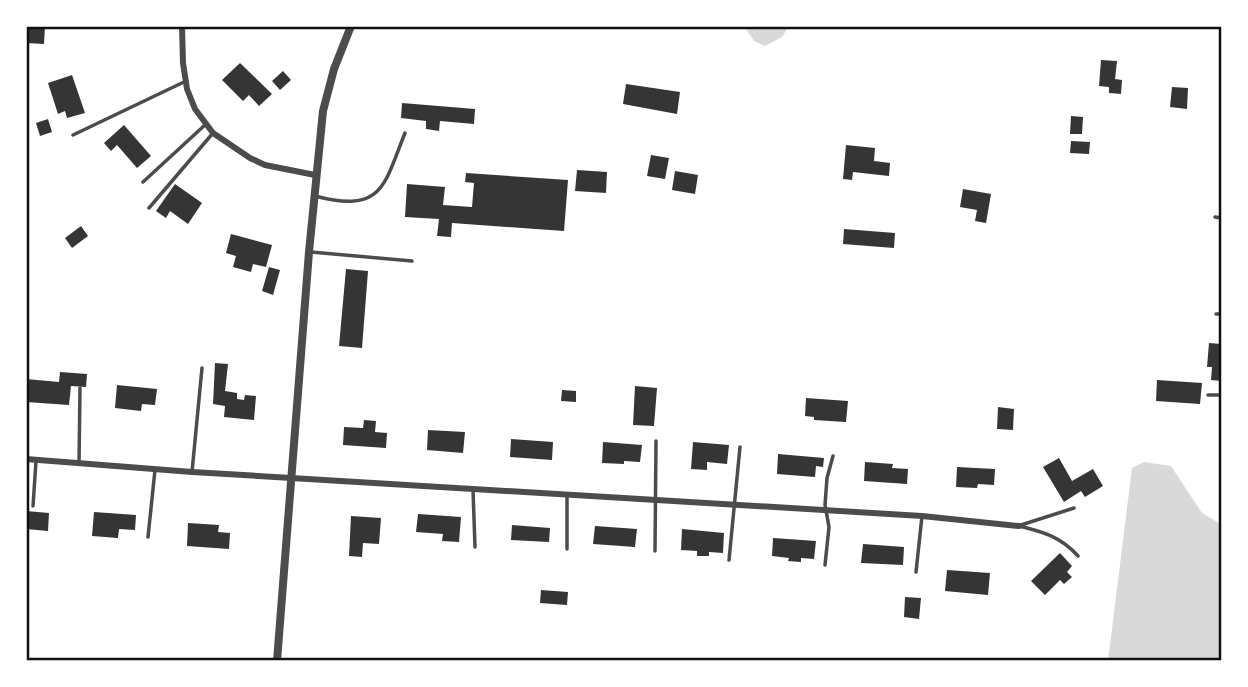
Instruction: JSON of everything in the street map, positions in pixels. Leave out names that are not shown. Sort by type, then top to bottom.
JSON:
[{"type":"street","points":[[182,26],[186,81],[195,109],[213,134],[265,165],[315,175]]},
{"type":"street","points":[[277,661],[315,175],[323,111],[334,69],[351,26]]},
{"type":"street","points":[[26,459],[155,470],[922,516],[1019,526]]},
{"type":"lane","points":[[73,135],[186,81]]},
{"type":"lane","points":[[143,182],[206,124]]},
{"type":"lane","points":[[313,196],[332,201],[369,198],[383,187],[405,133]]},
{"type":"lane","points":[[149,208],[213,134]]},
{"type":"lane","points":[[1215,217],[1222,218]]},
{"type":"lane","points":[[309,252],[412,261]]},
{"type":"lane","points":[[1216,314],[1222,314]]},
{"type":"lane","points":[[192,472],[202,368]]},
{"type":"lane","points":[[79,463],[80,388]]},
{"type":"lane","points":[[1208,395],[1222,395]]},
{"type":"lane","points":[[656,441],[656,551]]},
{"type":"lane","points":[[729,560],[740,447]]},
{"type":"lane","points":[[825,565],[829,527],[826,510],[827,478],[833,456]]},
{"type":"lane","points":[[33,506],[36,459]]},
{"type":"lane","points":[[148,537],[155,470]]},
{"type":"lane","points":[[473,488],[475,547]]},
{"type":"lane","points":[[567,494],[567,549]]},
{"type":"lane","points":[[1019,526],[1074,508]]},
{"type":"lane","points":[[916,572],[922,516]]},
{"type":"lane","points":[[1019,526],[1059,538],[1078,556]]},
{"type":"shaded area","points":[[744,26],[789,26],[782,37],[765,46],[754,41]]},
{"type":"shaded area","points":[[1144,462],[1171,466],[1202,513],[1222,525],[1222,661],[1108,661],[1132,468]]},
{"type":"building","points":[[26,26],[45,26],[44,44],[26,43]]},
{"type":"building","points":[[1101,60],[1117,61],[1115,79],[1122,80],[1121,94],[1109,93],[1109,87],[1099,86]]},
{"type":"building","points":[[240,63],[272,94],[259,106],[249,95],[243,101],[222,80]]},
{"type":"building","points":[[283,71],[291,80],[280,90],[272,81]]},
{"type":"building","points":[[72,75],[85,113],[67,118],[65,111],[58,114],[48,83]]},
{"type":"building","points":[[626,84],[680,92],[677,114],[623,104]]},
{"type":"building","points":[[1172,87],[1188,88],[1187,109],[1170,107]]},
{"type":"building","points":[[402,103],[475,109],[474,124],[440,121],[439,131],[426,129],[426,121],[401,118]]},
{"type":"building","points":[[1071,116],[1083,117],[1082,134],[1070,134]]},
{"type":"building","points":[[48,119],[52,132],[40,136],[36,123]]},
{"type":"building","points":[[124,125],[151,156],[137,168],[117,145],[111,151],[104,143]]},
{"type":"building","points":[[1071,141],[1090,142],[1089,154],[1070,153]]},
{"type":"building","points":[[846,145],[875,148],[874,161],[890,163],[889,176],[853,172],[852,180],[843,179]]},
{"type":"building","points":[[651,155],[669,158],[665,179],[647,176]]},
{"type":"building","points":[[577,170],[607,172],[606,193],[575,191]]},
{"type":"building","points":[[675,171],[698,175],[695,194],[672,190]]},
{"type":"building","points":[[466,173],[568,180],[564,231],[452,223],[451,237],[437,236],[439,219],[405,217],[407,184],[445,187],[443,205],[472,207],[474,183],[465,182]]},
{"type":"building","points":[[175,184],[202,203],[188,224],[170,211],[166,218],[156,211]]},
{"type":"building","points":[[963,189],[991,194],[986,223],[975,221],[977,210],[960,207]]},
{"type":"building","points":[[81,226],[88,236],[72,248],[65,238]]},
{"type":"building","points":[[844,229],[895,233],[894,248],[843,244]]},
{"type":"building","points":[[231,234],[272,245],[266,267],[253,264],[251,272],[233,267],[236,256],[226,253]]},
{"type":"building","points":[[269,267],[280,270],[273,295],[262,291]]},
{"type":"building","points":[[346,269],[368,271],[362,348],[339,346]]},
{"type":"building","points":[[1209,343],[1222,344],[1222,381],[1211,380],[1212,367],[1207,367]]},
{"type":"building","points":[[215,363],[228,364],[225,391],[237,393],[237,399],[244,400],[245,395],[256,396],[254,420],[224,417],[225,406],[213,404]]},
{"type":"building","points":[[60,372],[87,374],[86,387],[71,386],[69,405],[26,402],[26,379],[59,382]]},
{"type":"building","points":[[1157,380],[1202,383],[1200,404],[1156,401]]},
{"type":"building","points":[[117,385],[157,389],[155,405],[142,404],[141,411],[115,408]]},
{"type":"building","points":[[635,386],[657,388],[654,426],[633,425]]},
{"type":"building","points":[[562,390],[576,391],[576,402],[561,401]]},
{"type":"building","points":[[806,398],[848,401],[846,422],[814,420],[814,417],[805,416]]},
{"type":"building","points":[[998,407],[1014,409],[1013,430],[997,429]]},
{"type":"building","points":[[364,420],[376,421],[375,432],[387,433],[386,448],[343,445],[344,427],[363,428]]},
{"type":"building","points":[[428,430],[465,432],[463,453],[427,450]]},
{"type":"building","points":[[511,439],[553,442],[552,460],[510,457]]},
{"type":"building","points":[[603,442],[642,445],[640,462],[602,463]]},
{"type":"building","points":[[693,442],[729,445],[727,464],[707,462],[707,470],[691,469]]},
{"type":"building","points":[[778,454],[824,458],[823,467],[816,466],[815,477],[777,474]]},
{"type":"building","points":[[1059,458],[1072,481],[1093,469],[1103,486],[1085,497],[1081,491],[1064,502],[1043,467]]},
{"type":"building","points":[[865,462],[893,464],[892,468],[908,469],[907,484],[864,481]]},
{"type":"building","points":[[957,467],[995,469],[994,485],[978,484],[977,488],[956,487]]},
{"type":"building","points":[[26,511],[49,513],[48,531],[26,529]]},
{"type":"building","points":[[94,512],[136,515],[135,530],[119,529],[118,538],[92,536]]},
{"type":"building","points":[[418,514],[461,517],[459,542],[442,541],[443,534],[416,532]]},
{"type":"building","points":[[351,516],[381,518],[379,544],[363,543],[362,557],[349,556]]},
{"type":"building","points":[[188,523],[219,525],[218,532],[230,533],[229,549],[187,546]]},
{"type":"building","points":[[512,525],[550,528],[549,542],[511,540]]},
{"type":"building","points":[[595,526],[637,529],[635,547],[593,544]]},
{"type":"building","points":[[682,529],[724,533],[723,553],[709,552],[709,556],[697,556],[697,551],[681,550]]},
{"type":"building","points":[[773,538],[816,541],[814,559],[801,558],[801,562],[772,556]]},
{"type":"building","points":[[863,544],[904,547],[903,565],[861,563]]},
{"type":"building","points":[[1060,553],[1072,566],[1067,572],[1072,577],[1064,584],[1060,580],[1045,595],[1031,581]]},
{"type":"building","points":[[947,570],[990,573],[988,595],[945,591]]},
{"type":"building","points":[[541,590],[568,592],[567,605],[540,603]]},
{"type":"building","points":[[905,597],[921,598],[919,619],[904,617]]}]
